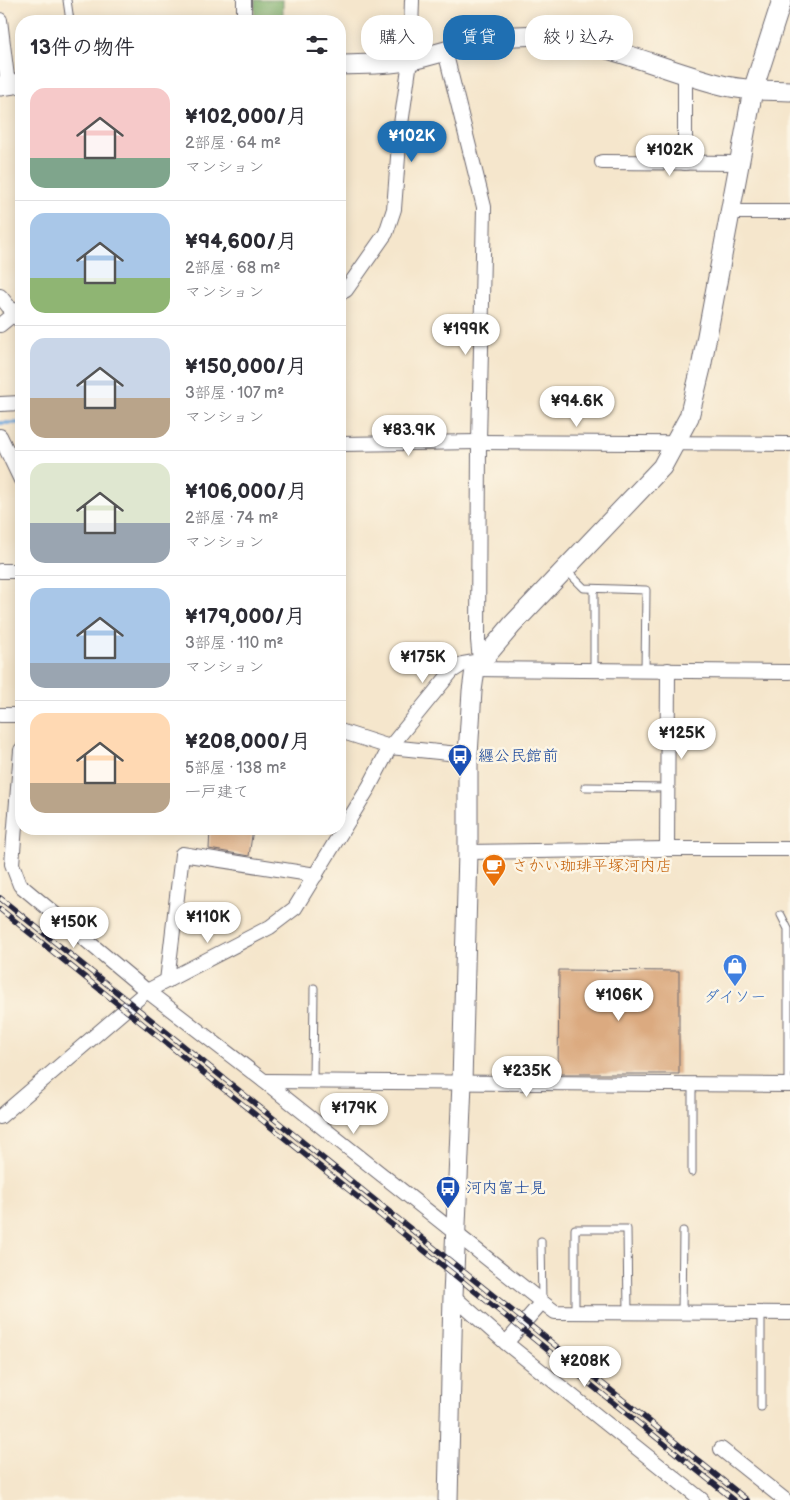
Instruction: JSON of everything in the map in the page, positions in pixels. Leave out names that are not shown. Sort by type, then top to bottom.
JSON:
[{"type":"street","points":[[244,0],[244,15]]},
{"type":"street","points":[[346,290],[386,233],[394,209],[400,131],[410,61],[412,0]]},
{"type":"street","points":[[478,665],[565,569],[662,467],[689,418],[701,368],[753,90],[780,12]]},
{"type":"street","points":[[0,20],[10,85]]},
{"type":"street","points":[[515,36],[542,36],[586,43],[723,85],[753,90],[790,91]]},
{"type":"street","points":[[346,65],[410,61],[443,52]]},
{"type":"street","points":[[447,60],[484,207],[478,442],[478,665],[472,691],[468,755],[468,852],[462,1083],[455,1234],[448,1500]]},
{"type":"street","points":[[685,74],[685,162]]},
{"type":"street","points":[[602,162],[739,163]]},
{"type":"street","points":[[731,212],[790,212]]},
{"type":"street","points":[[0,296],[15,310]]},
{"type":"street","points":[[0,325],[15,316]]},
{"type":"street","points":[[0,404],[15,403]]},
{"type":"street","points":[[0,436],[15,467]]},
{"type":"street","points":[[346,444],[478,442],[790,444]]},
{"type":"street","points":[[0,571],[15,571]]},
{"type":"street","points":[[346,825],[390,747],[452,672],[463,664],[594,669],[790,672]]},
{"type":"street","points":[[667,849],[668,670]]},
{"type":"street","points":[[0,715],[15,715]]},
{"type":"street","points":[[346,733],[390,747],[468,755]]},
{"type":"street","points":[[15,826],[12,864],[20,885],[147,991],[264,1081],[555,1312],[790,1313]]},
{"type":"street","points":[[0,1117],[147,991],[270,927],[295,908],[340,835]]},
{"type":"street","points":[[468,852],[790,849]]},
{"type":"street","points":[[168,981],[182,854],[316,875]]},
{"type":"street","points":[[264,1081],[789,1085]]},
{"type":"street","points":[[453,1296],[506,1343],[702,1500]]},
{"type":"street","points":[[506,1343],[542,1302]]},
{"type":"street","points":[[721,1449],[785,1500]]},
{"type":"lane","points":[[67,0],[69,15]]},
{"type":"lane","points":[[565,569],[584,588],[646,590],[646,670]]},
{"type":"lane","points":[[594,589],[594,669]]},
{"type":"lane","points":[[585,787],[667,788]]},
{"type":"lane","points":[[781,914],[788,928],[789,1085]]},
{"type":"lane","points":[[313,1082],[314,988]]},
{"type":"lane","points":[[692,1084],[692,1172]]},
{"type":"lane","points":[[575,1312],[575,1229],[627,1229],[628,1313]]},
{"type":"lane","points":[[682,1313],[683,1231]]},
{"type":"lane","points":[[541,1241],[542,1302]]},
{"type":"lane","points":[[761,1313],[761,1407]]},
{"type":"green space","points":[[255,0],[283,0],[283,15],[254,15]]},
{"type":"building","points":[[210,835],[252,835],[249,856],[209,849]]},
{"type":"building","points":[[559,970],[679,971],[679,1074],[558,1074]]},
{"type":"waterway","points":[[0,423],[15,423]]},
{"type":"railway","points":[[0,898],[747,1500]]},
{"type":"railway","points":[[0,909],[734,1500]]},
{"type":"place","name":"纒公民館前","points":[[460,777]]},
{"type":"place","name":"さかい珈琲平塚河内店","points":[[494,887]]},
{"type":"place","name":"ダイソー","points":[[735,987]]},
{"type":"place","name":"河内富士見","points":[[448,1209]]}]
